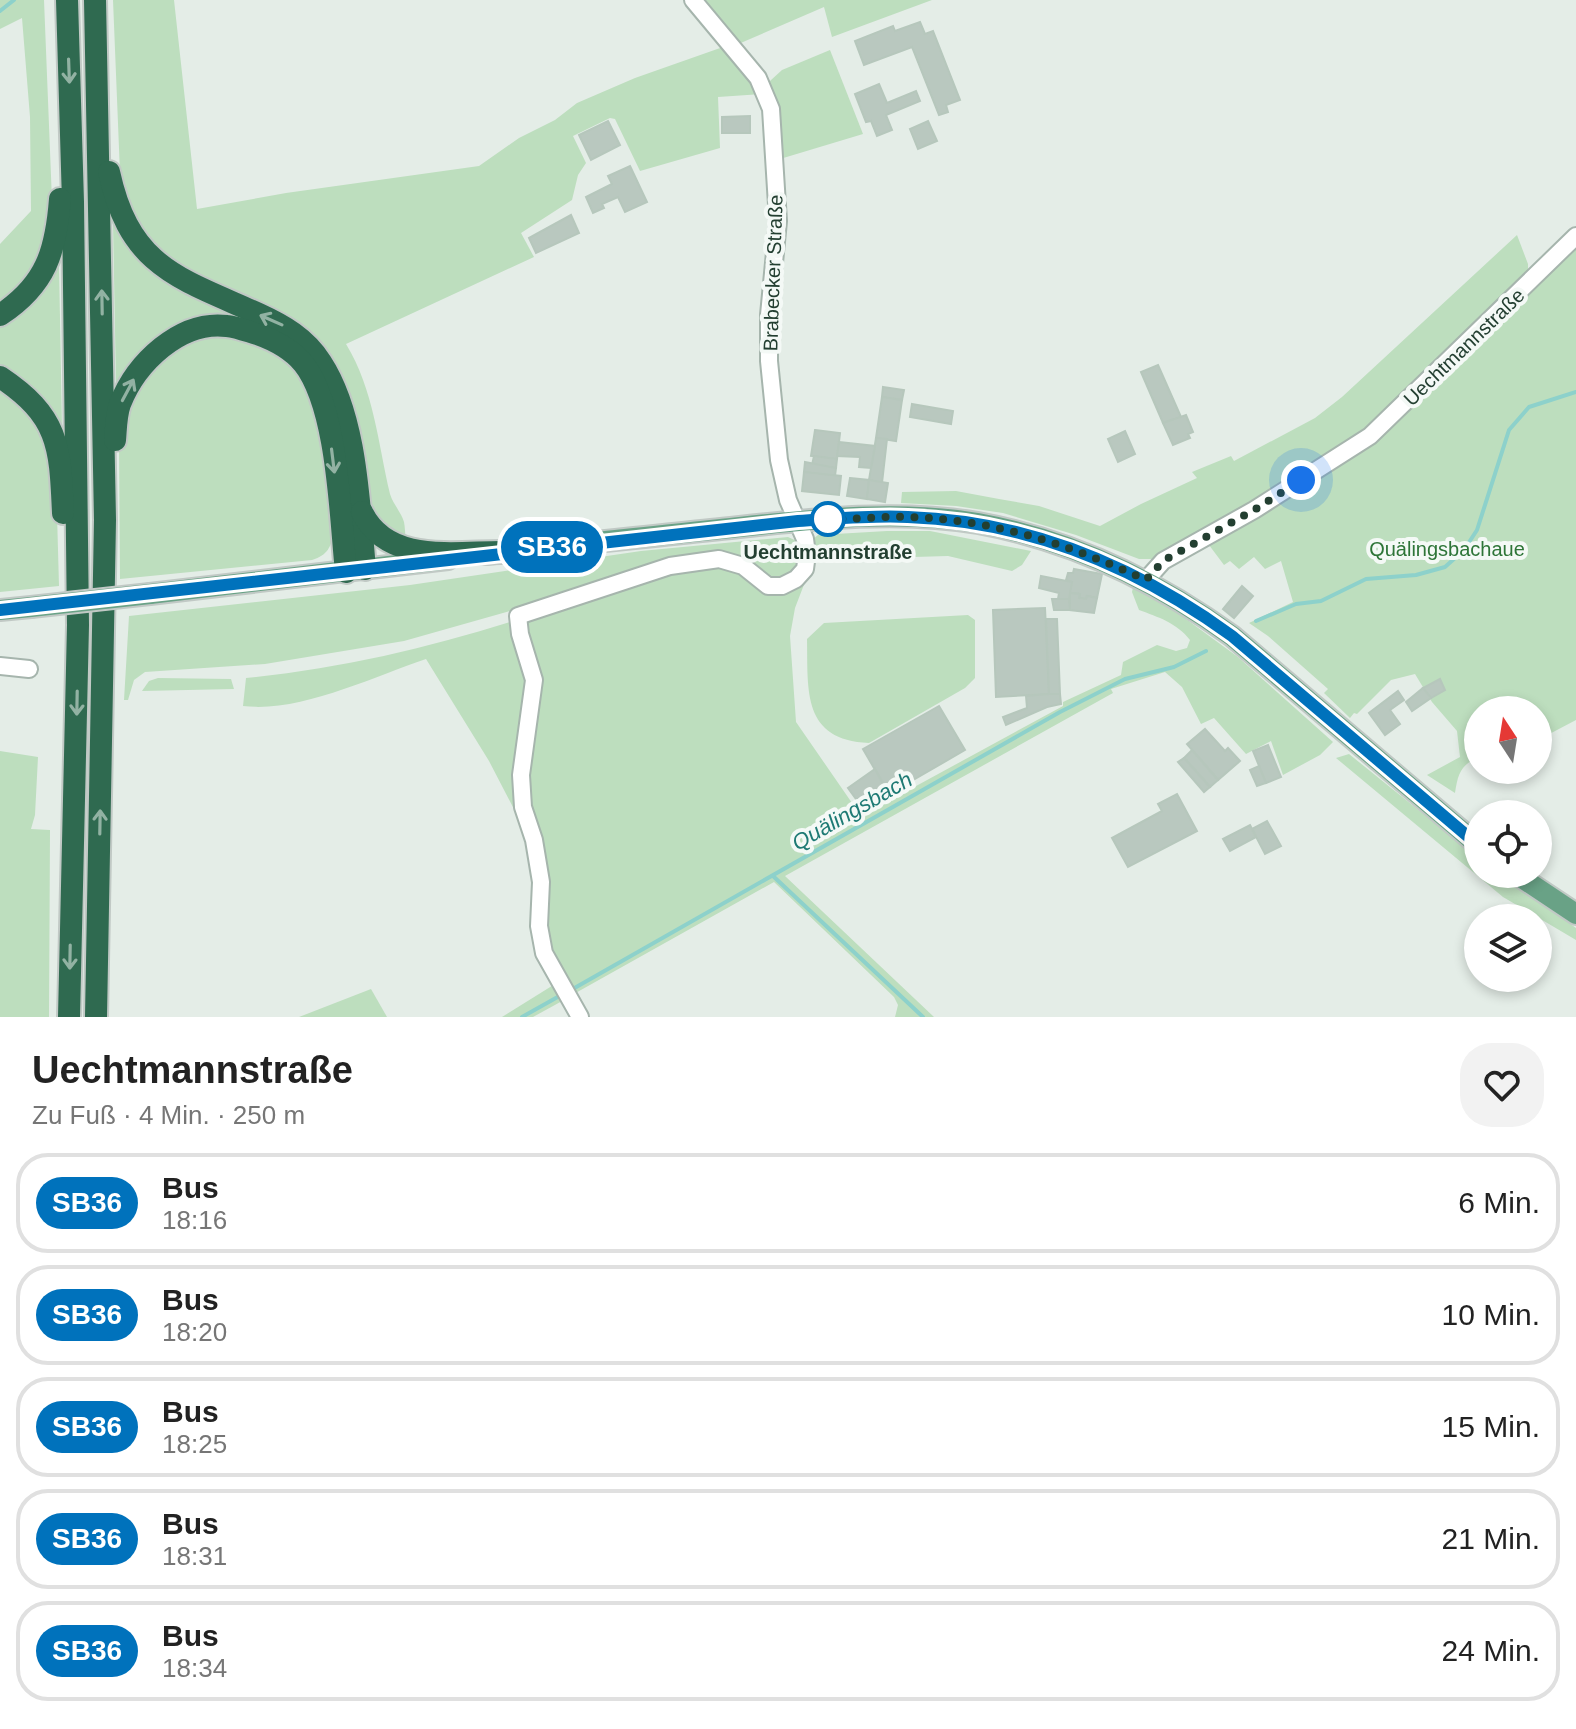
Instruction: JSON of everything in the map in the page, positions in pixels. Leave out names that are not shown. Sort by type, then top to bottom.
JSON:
[{"type":"highway","points":[[67,0],[72,142],[78,625],[69,1017]]},
{"type":"highway","points":[[95,0],[105,520],[96,1017]]},
{"type":"highway","points":[[97,57],[109,85],[109,172],[119,212],[140,246],[164,268],[194,287],[285,326],[311,348],[330,377],[343,413],[359,507],[356,570]]},
{"type":"highway","points":[[0,315],[32,287],[47,264],[57,236],[60,158],[72,142]]},
{"type":"highway","points":[[105,520],[114,489],[120,405],[139,368],[173,340],[204,327],[225,325],[276,341],[302,362],[318,387],[328,418],[356,570]]},
{"type":"highway","points":[[0,377],[32,402],[58,444],[66,574],[78,625]]},
{"type":"highway","points":[[359,507],[379,536],[409,550],[501,552]]},
{"type":"main road","points":[[0,610],[798,521],[908,517],[977,523],[1063,544],[1146,580],[1196,610],[1232,636],[1464,833]]},
{"type":"main road","points":[[1537,888],[1576,914]]},
{"type":"street","name":"Brabecker Straße","points":[[576,1010],[544,953],[539,926],[541,882],[534,840],[523,807],[521,775],[534,680],[520,634],[518,616],[670,566],[719,559],[743,566],[768,586],[782,586],[796,579],[805,569],[807,554],[805,539],[788,500],[779,460],[769,361],[769,315],[778,221],[771,109],[758,78],[693,0]]},
{"type":"street","name":"Uechtmannstraße","points":[[1146,580],[1163,561],[1254,510],[1370,436],[1576,236]]},
{"type":"street","points":[[0,666],[29,669]]},
{"type":"green space","points":[[0,0],[44,0],[52,201],[50,233],[27,282],[0,306],[0,244],[31,211],[30,117],[22,18],[0,29]]},
{"type":"green space","points":[[113,0],[174,0],[197,209],[286,193],[479,166],[519,138],[555,120],[577,103],[635,78],[723,47],[762,94],[718,97],[720,148],[640,171],[615,119],[610,118],[573,136],[586,163],[578,175],[572,200],[521,233],[534,257],[346,344],[369,398],[390,494],[404,522],[406,540],[374,518],[352,405],[334,364],[321,344],[180,269],[147,239],[126,201],[120,173]]},
{"type":"green space","points":[[697,0],[932,0],[832,37],[824,7],[736,45]]},
{"type":"green space","points":[[830,50],[863,134],[780,159],[770,81],[782,70]]},
{"type":"green space","points":[[117,223],[267,325],[228,318],[121,385],[116,384],[113,224]]},
{"type":"green space","points":[[1517,235],[1528,264],[1528,276],[1368,432],[1168,553],[1152,559],[1139,559],[1076,535],[1003,513],[901,503],[902,492],[956,491],[1039,506],[1100,526],[1197,478],[1192,472],[1231,456],[1234,461],[1315,418],[1342,397]]},
{"type":"green space","name":"Quälingsbachaue","points":[[1576,244],[1576,720],[1552,733],[1552,696],[1464,696],[1464,768],[1455,793],[1427,775],[1460,757],[1457,731],[1432,702],[1415,674],[1391,680],[1350,718],[1324,693],[1328,689],[1249,623],[1293,602],[1281,561],[1265,569],[1254,557],[1239,569],[1230,561],[1224,565],[1206,541],[1374,440]]},
{"type":"green space","points":[[56,263],[59,265],[62,427],[58,427],[0,370],[0,325]]},
{"type":"green space","points":[[222,333],[287,355],[321,414],[334,531],[330,546],[322,556],[312,560],[120,579],[119,438],[129,396],[169,347]]},
{"type":"green space","points":[[0,387],[26,405],[50,443],[57,514],[59,586],[0,592]]},
{"type":"green space","points":[[930,531],[1031,551],[1022,565],[1012,571],[948,556],[812,560],[813,539],[818,535]]},
{"type":"green space","points":[[788,537],[799,542],[801,555],[794,572],[783,578],[770,576],[741,557],[718,552],[404,641],[265,664],[145,672],[134,680],[128,700],[124,700],[129,616],[410,585],[641,551]]},
{"type":"green space","points":[[724,564],[748,578],[805,582],[795,608],[790,636],[796,722],[861,816],[1063,706],[1063,702],[1121,675],[1123,662],[1157,645],[1176,651],[1187,648],[1190,640],[1179,629],[1139,610],[1133,587],[1175,611],[1238,657],[1333,742],[1320,755],[1283,775],[1271,741],[1246,754],[1214,718],[1201,724],[1182,687],[1165,672],[1111,689],[1113,693],[785,876],[934,1017],[895,1017],[898,1005],[894,997],[774,882],[572,995],[552,961],[519,811],[516,813],[489,761],[426,659],[312,699],[265,707],[243,706],[246,678],[380,657],[510,622],[511,628],[665,572]]},
{"type":"green space","points":[[968,615],[975,620],[975,678],[965,688],[869,743],[847,740],[831,733],[820,722],[809,694],[807,639],[824,623]]},
{"type":"green space","points":[[158,678],[231,679],[234,689],[142,691],[149,681]]},
{"type":"green space","points":[[0,751],[38,757],[35,815],[31,829],[50,830],[49,1017],[0,1017]]},
{"type":"green space","points":[[1349,754],[1464,847],[1464,865],[1336,758]]},
{"type":"green space","points":[[1492,888],[1520,888],[1542,904],[1515,904]]},
{"type":"green space","points":[[1552,911],[1576,928],[1576,940],[1552,926]]},
{"type":"green space","points":[[555,984],[564,1000],[533,1017],[502,1017]]},
{"type":"green space","points":[[371,989],[387,1017],[299,1017]]},
{"type":"building","points":[[920,22],[925,34],[933,31],[960,100],[946,105],[948,112],[939,115],[912,47],[864,65],[855,41],[893,26],[895,31]]},
{"type":"building","points":[[879,84],[887,103],[916,91],[920,101],[886,115],[892,130],[877,136],[871,121],[866,122],[855,94]]},
{"type":"building","points":[[750,116],[750,133],[722,133],[722,117]]},
{"type":"building","points":[[608,121],[620,145],[591,160],[579,135]]},
{"type":"building","points":[[928,121],[937,141],[918,149],[910,129]]},
{"type":"building","points":[[630,166],[647,202],[625,212],[618,197],[602,204],[604,208],[593,213],[586,197],[612,184],[608,176]]},
{"type":"building","points":[[571,215],[579,233],[536,253],[529,238]]},
{"type":"building","points":[[1158,365],[1181,417],[1163,423],[1141,372]]},
{"type":"building","points":[[883,387],[904,390],[902,400],[882,397]]},
{"type":"building","points":[[882,397],[902,400],[896,441],[876,438]]},
{"type":"building","points":[[912,404],[953,411],[951,424],[910,417]]},
{"type":"building","points":[[1186,415],[1193,432],[1188,434],[1190,438],[1173,445],[1163,423]]},
{"type":"building","points":[[815,430],[840,433],[837,459],[811,456]]},
{"type":"building","points":[[1125,431],[1135,454],[1118,462],[1108,439]]},
{"type":"building","points":[[876,438],[887,439],[882,483],[869,480]]},
{"type":"building","points":[[839,442],[875,446],[871,468],[859,467],[860,457],[837,456]]},
{"type":"building","points":[[814,456],[837,459],[836,468],[812,465]]},
{"type":"building","points":[[805,462],[836,468],[835,476],[804,472]]},
{"type":"building","points":[[804,472],[841,476],[839,495],[802,491]]},
{"type":"building","points":[[850,478],[869,480],[867,499],[847,496]]},
{"type":"building","points":[[869,480],[888,483],[885,502],[867,499]]},
{"type":"building","points":[[1074,569],[1102,574],[1097,598],[1079,598],[1080,594],[1069,593],[1072,582],[1066,580],[1068,573],[1073,573]]},
{"type":"building","points":[[1041,576],[1072,582],[1069,599],[1058,599],[1059,593],[1039,588]]},
{"type":"building","points":[[1242,586],[1253,596],[1234,618],[1223,609]]},
{"type":"building","points":[[1070,593],[1080,594],[1079,598],[1097,598],[1094,613],[1070,610]]},
{"type":"building","points":[[1052,599],[1069,599],[1070,610],[1054,610]]},
{"type":"building","points":[[1045,608],[1049,694],[996,697],[993,610]]},
{"type":"building","points":[[1046,619],[1057,619],[1060,694],[1049,694]]},
{"type":"building","points":[[1440,679],[1445,690],[1431,698],[1423,688]]},
{"type":"building","points":[[1423,688],[1431,698],[1412,711],[1406,702]]},
{"type":"building","points":[[1398,691],[1404,700],[1390,710],[1400,724],[1385,735],[1369,713]]},
{"type":"building","points":[[1060,694],[1061,704],[1006,725],[1003,717],[1027,708],[1026,696]]},
{"type":"building","points":[[939,706],[965,750],[889,794],[863,749]]},
{"type":"building","points":[[1205,729],[1225,751],[1228,748],[1240,761],[1218,780],[1187,744]]},
{"type":"building","points":[[1268,745],[1281,777],[1266,783],[1253,751]]},
{"type":"building","points":[[1192,750],[1218,780],[1210,787],[1184,758]]},
{"type":"building","points":[[1184,758],[1210,787],[1204,792],[1178,762]]},
{"type":"building","points":[[1259,766],[1266,783],[1257,786],[1250,770]]},
{"type":"building","points":[[875,769],[886,789],[861,806],[848,788]]},
{"type":"building","points":[[1177,794],[1197,831],[1128,867],[1112,838],[1162,811],[1158,804]]},
{"type":"building","points":[[1267,821],[1281,846],[1265,854],[1252,829]]},
{"type":"building","points":[[1250,825],[1256,837],[1230,851],[1223,839]]},
{"type":"waterway","points":[[0,11],[14,0]]},
{"type":"waterway","name":"Quälingsbach","points":[[1256,621],[1296,604],[1321,601],[1366,579],[1416,575],[1445,567],[1464,550],[1477,530],[1509,430],[1529,407],[1576,392]]},
{"type":"waterway","name":"Quälingsbach","points":[[571,990],[1060,712],[1125,679],[1174,667],[1206,651]]},
{"type":"waterway","points":[[773,876],[923,1017]]},
{"type":"waterway","name":"Quälingsbach","points":[[522,1017],[563,994]]},
{"type":"bus line","name":"SB36","points":[[0,610],[798,521],[908,517],[977,523],[1063,544],[1146,580],[1196,610],[1232,636],[1464,833]]},
{"type":"place","name":"Uechtmannstraße","points":[[828,519]]},
{"type":"route","points":[[828,519],[908,517],[977,523],[1063,544],[1146,580],[1163,561],[1301,480]]}]
